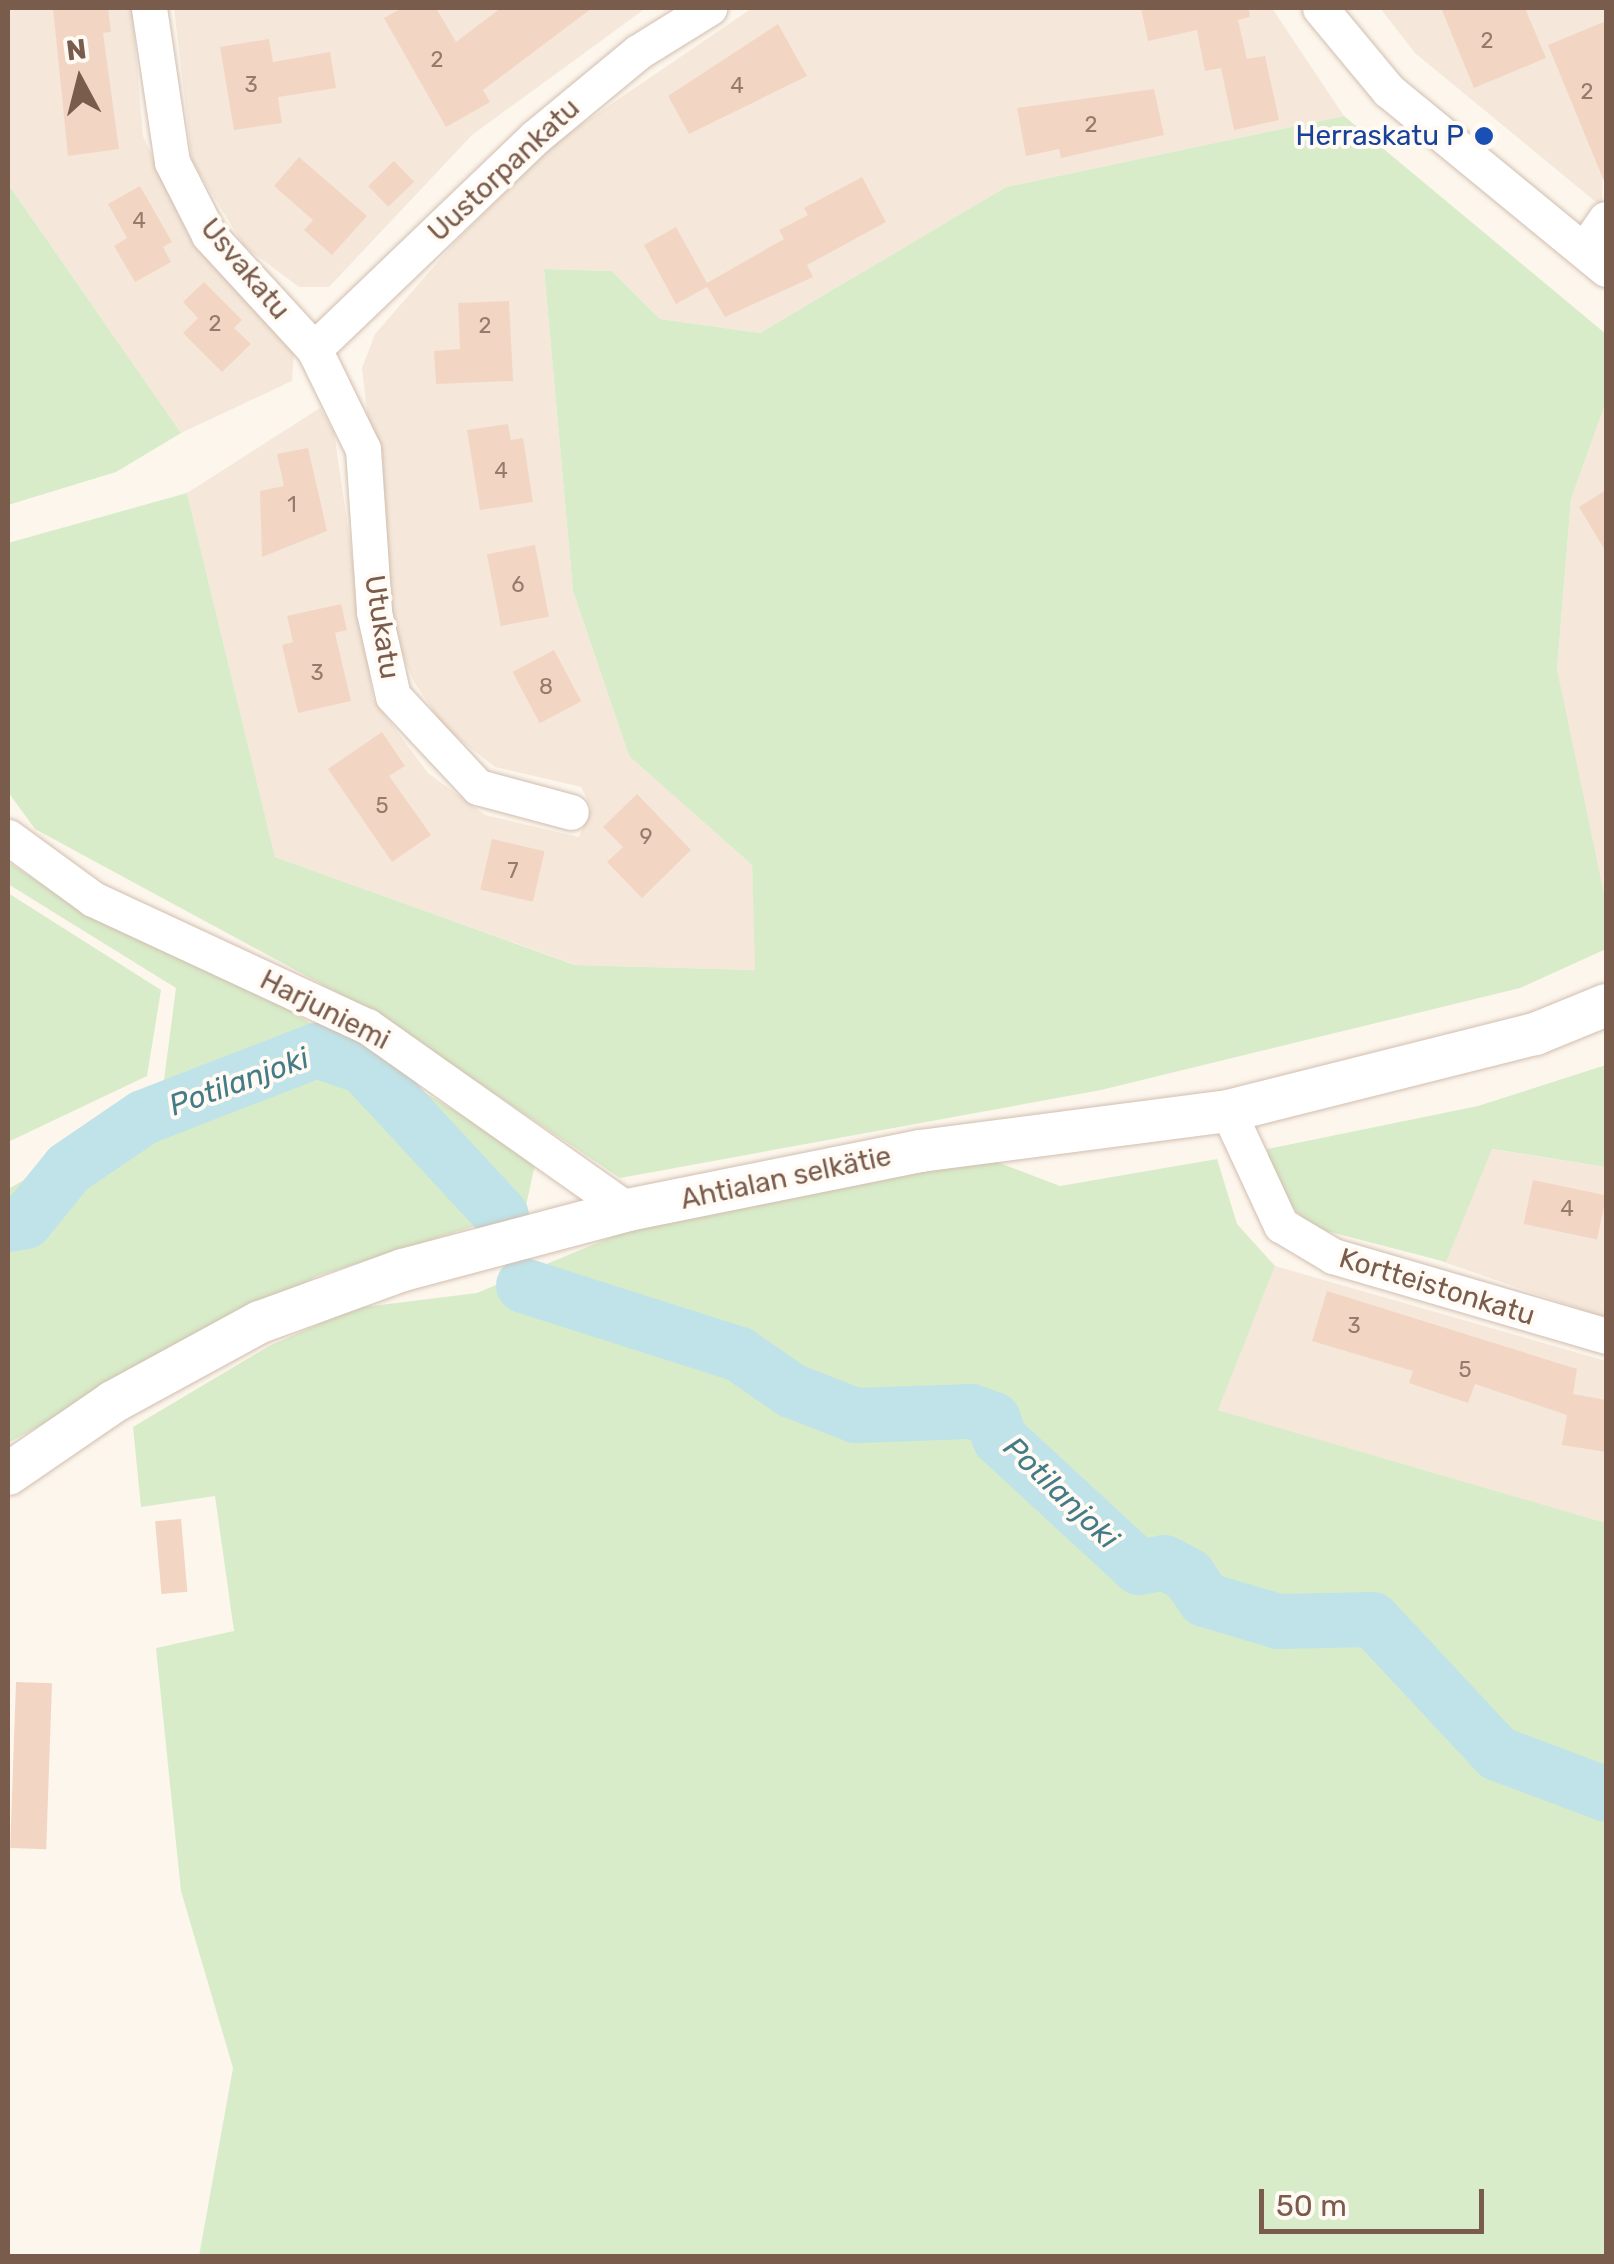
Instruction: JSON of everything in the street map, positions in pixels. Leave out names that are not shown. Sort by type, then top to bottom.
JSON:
[{"type":"street","name":"Usvakatu","points":[[150,8],[172,162],[210,235],[314,349]]},
{"type":"street","name":"Uustorpankatu","points":[[314,349],[534,138],[638,52],[708,8]]},
{"type":"street","points":[[1320,8],[1388,90],[1595,259],[1606,219]]},
{"type":"street","name":"Utukatu","points":[[314,349],[363,450],[374,612],[393,696],[478,788],[571,812]]},
{"type":"street","name":"Harjuniemi","points":[[8,837],[93,899],[367,1026],[628,1210]]},
{"type":"street","name":"Ahtialan selkätie","points":[[8,1474],[113,1402],[260,1322],[403,1270],[628,1210],[920,1151],[1228,1111],[1535,1034],[1606,1005]]},
{"type":"street","name":"Kortteistonkatu","points":[[1228,1111],[1282,1225],[1333,1256],[1606,1336]]},
{"type":"shaded area","points":[[8,8],[132,8],[143,136],[192,240],[294,351],[292,381],[181,433],[8,184]]},
{"type":"shaded area","points":[[174,8],[646,8],[472,135],[329,287],[299,287],[244,246],[192,161]]},
{"type":"shaded area","points":[[752,8],[1272,8],[1344,116],[1006,187],[760,333],[660,319],[612,271],[544,269],[573,591],[629,756],[752,865],[756,970],[576,965],[275,857],[187,493],[320,408],[334,432],[373,699],[428,773],[485,815],[579,837],[591,807],[581,787],[495,767],[445,728],[414,682],[392,630],[362,368],[375,334],[457,240],[560,139]]},
{"type":"shaded area","points":[[1380,8],[1606,8],[1602,207],[1415,53]]},
{"type":"shaded area","points":[[1606,402],[1606,904],[1601,904],[1557,669],[1571,499]]},
{"type":"shaded area","points":[[1491,1149],[1606,1167],[1606,1318],[1435,1259]]},
{"type":"shaded area","points":[[1275,1266],[1606,1361],[1606,1523],[1217,1410]]},
{"type":"green space","points":[[1344,116],[1606,334],[1606,402],[1571,499],[1557,669],[1606,904],[1606,949],[1520,988],[1101,1090],[620,1178],[373,1012],[35,829],[8,792],[8,543],[187,493],[275,857],[575,965],[755,970],[752,865],[629,756],[573,591],[544,269],[612,271],[660,319],[760,333],[1006,187]]},
{"type":"green space","points":[[8,184],[181,433],[116,472],[8,505]]},
{"type":"green space","points":[[8,862],[85,912],[219,968],[536,1160],[525,1210],[317,1276],[8,1443],[8,1189],[161,1103],[176,988],[8,884]]},
{"type":"green space","points":[[8,893],[161,990],[147,1076],[8,1142]]},
{"type":"green space","points":[[1606,1065],[1606,1167],[1492,1149],[1446,1262],[1311,1227],[1276,1190],[1267,1149],[1478,1106]]},
{"type":"green space","points":[[984,1157],[1060,1186],[1217,1159],[1237,1224],[1275,1266],[1218,1410],[1606,1523],[1606,2256],[199,2256],[233,2068],[181,1891],[156,1648],[234,1631],[215,1496],[141,1507],[133,1427],[269,1346],[356,1308],[477,1293],[657,1218]]},
{"type":"building","points":[[53,8],[108,8],[111,32],[103,33],[119,149],[68,156]]},
{"type":"building","points":[[402,8],[436,8],[456,42],[501,8],[592,8],[483,90],[490,102],[446,127],[384,18]]},
{"type":"building","points":[[1141,8],[1249,8],[1250,17],[1238,20],[1247,59],[1265,56],[1279,120],[1234,130],[1221,68],[1205,71],[1197,30],[1148,41]]},
{"type":"building","points":[[1441,8],[1525,8],[1546,58],[1474,88]]},
{"type":"building","points":[[1606,21],[1606,186],[1548,45]]},
{"type":"building","points":[[778,24],[807,76],[689,134],[668,96]]},
{"type":"building","points":[[269,39],[273,62],[330,52],[336,88],[278,97],[282,123],[234,130],[220,47]]},
{"type":"building","points":[[1154,89],[1164,135],[1061,158],[1059,149],[1026,156],[1017,108]]},
{"type":"building","points":[[299,157],[367,216],[332,255],[304,230],[313,220],[274,186]]},
{"type":"building","points":[[394,161],[414,182],[388,207],[368,186]]},
{"type":"building","points":[[862,177],[886,222],[807,265],[813,277],[725,317],[707,287],[676,304],[644,245],[676,227],[707,283],[784,239],[779,230],[808,215],[804,208]]},
{"type":"building","points":[[140,186],[172,242],[163,247],[171,262],[135,282],[114,246],[127,238],[108,204]]},
{"type":"building","points":[[204,282],[242,320],[234,328],[251,344],[222,372],[183,333],[198,318],[183,302]]},
{"type":"building","points":[[509,301],[513,381],[436,384],[434,351],[460,349],[458,303]]},
{"type":"building","points":[[508,424],[511,440],[523,438],[533,502],[480,510],[467,430]]},
{"type":"building","points":[[308,448],[327,531],[262,557],[260,491],[284,486],[277,454]]},
{"type":"building","points":[[1606,490],[1606,552],[1579,507]]},
{"type":"building","points":[[535,545],[549,617],[501,626],[487,554]]},
{"type":"building","points":[[341,604],[347,630],[335,633],[351,701],[298,713],[282,645],[293,642],[287,616]]},
{"type":"building","points":[[554,650],[581,701],[540,723],[513,672]]},
{"type":"building","points":[[382,732],[405,766],[389,776],[431,835],[392,862],[328,769]]},
{"type":"building","points":[[637,794],[691,850],[642,898],[607,862],[623,847],[603,827]]},
{"type":"building","points":[[492,839],[545,851],[533,902],[480,890]]},
{"type":"building","points":[[1533,1180],[1606,1196],[1597,1240],[1524,1224]]},
{"type":"building","points":[[1327,1291],[1577,1369],[1573,1394],[1606,1400],[1606,1452],[1562,1445],[1567,1415],[1475,1384],[1468,1403],[1409,1383],[1413,1371],[1312,1341]]},
{"type":"building","points":[[181,1519],[187,1592],[161,1594],[155,1521]]},
{"type":"building","points":[[16,1682],[52,1683],[46,1849],[10,1848]]},
{"type":"waterway","name":"Potilanjoki","points":[[8,1224],[25,1221],[68,1168],[143,1117],[316,1050],[363,1066],[501,1215]]},
{"type":"waterway","name":"Potilanjoki","points":[[523,1285],[739,1354],[791,1390],[855,1415],[971,1411],[993,1419],[999,1438],[1139,1567],[1164,1562],[1188,1575],[1204,1599],[1278,1621],[1372,1619],[1497,1753],[1606,1794]]},
{"type":"place","name":"Herraskatu P","points":[[1484,136]]}]
